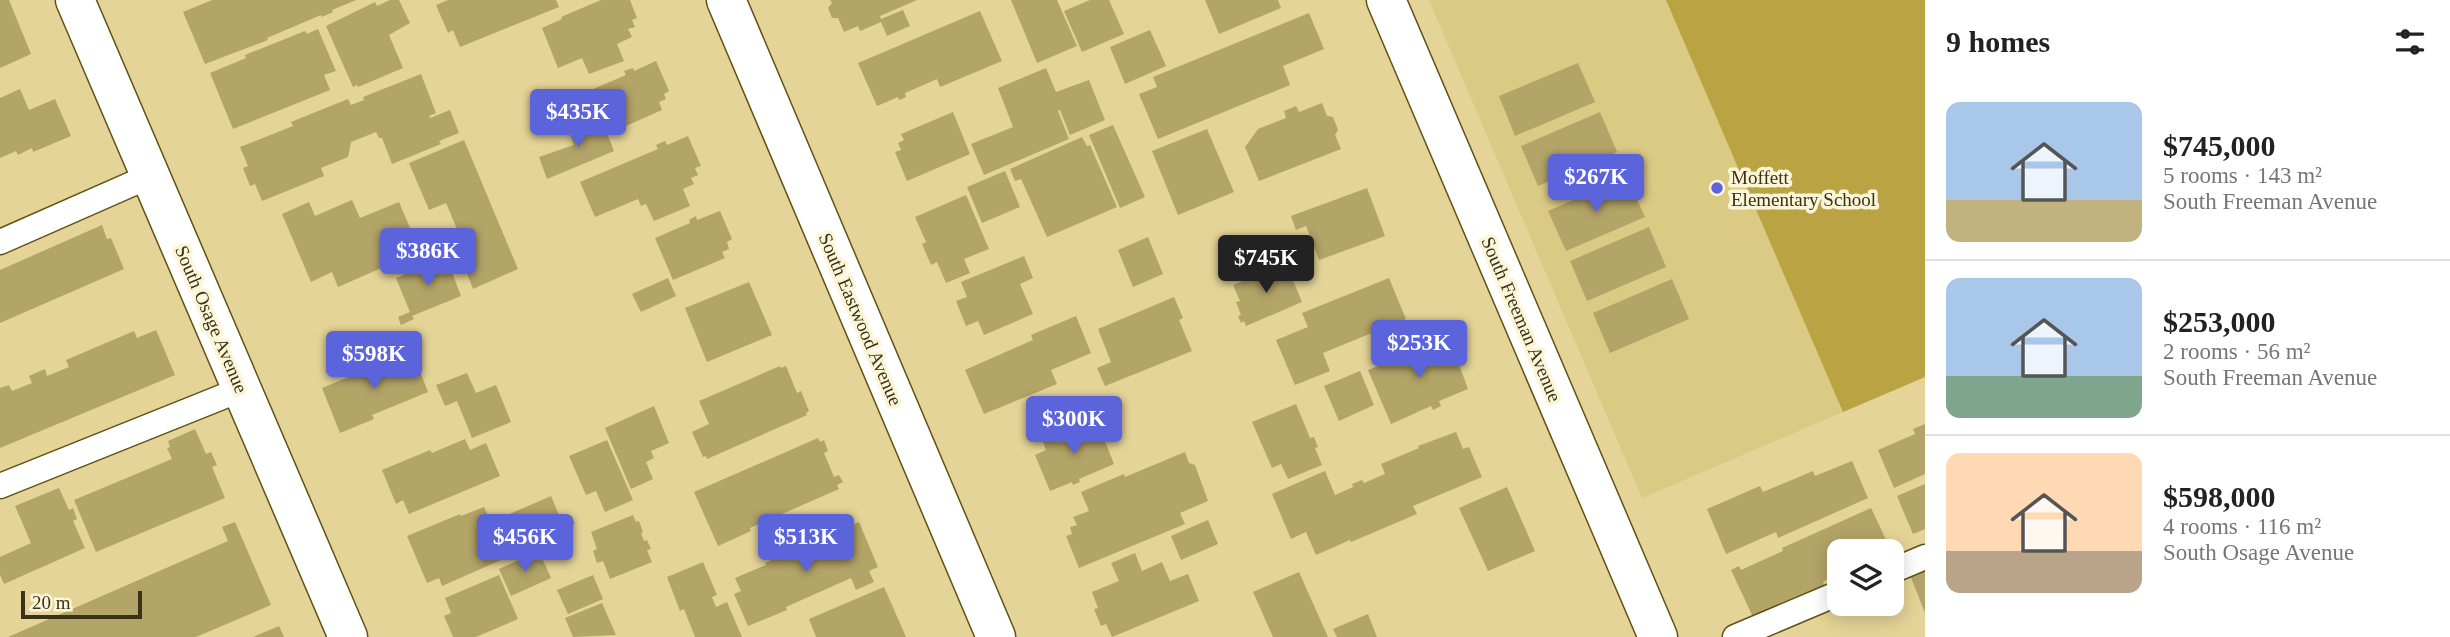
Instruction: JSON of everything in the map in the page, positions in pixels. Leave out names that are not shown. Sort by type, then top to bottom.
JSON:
[{"type":"street","name":"South Osage Avenue","points":[[75,0],[348,637]]},
{"type":"street","name":"South Eastwood Avenue","points":[[726,0],[996,637]]},
{"type":"street","name":"South Freeman Avenue","points":[[1386,0],[1658,637]]},
{"type":"lane","points":[[0,242],[150,176]]},
{"type":"lane","points":[[0,486],[242,389]]},
{"type":"lane","points":[[1904,566],[1925,556]]},
{"type":"lane","points":[[1735,637],[1827,598]]},
{"type":"shaded area","name":"Moffett Elementary School","points":[[1429,0],[1925,0],[1925,377],[1642,498]]},
{"type":"shaded area","points":[[1666,0],[1925,0],[1925,377],[1843,412]]},
{"type":"building","points":[[0,0],[9,0],[31,54],[0,68]]},
{"type":"building","points":[[212,0],[356,0],[322,17],[321,15],[267,38],[268,40],[205,64],[183,12]]},
{"type":"building","points":[[390,0],[399,0],[410,23],[389,35],[403,68],[353,87],[326,26],[375,2],[377,6]]},
{"type":"building","points":[[448,0],[556,0],[559,7],[460,47],[453,30],[448,33],[436,5]]},
{"type":"building","points":[[601,0],[630,0],[637,18],[632,20],[635,27],[628,29],[632,37],[617,44],[624,61],[589,74],[582,58],[558,68],[542,28]]},
{"type":"building","points":[[830,0],[917,0],[880,16],[881,19],[903,10],[910,26],[887,36],[881,22],[860,31],[858,26],[844,32],[838,18],[832,18],[828,8],[832,3]]},
{"type":"building","points":[[1011,0],[1057,0],[1077,46],[1037,63]]},
{"type":"building","points":[[1090,0],[1109,0],[1124,34],[1082,52],[1064,11]]},
{"type":"building","points":[[1205,0],[1278,0],[1281,8],[1219,34]]},
{"type":"building","points":[[980,11],[1002,61],[940,87],[937,79],[905,93],[906,97],[899,100],[898,97],[877,106],[858,63]]},
{"type":"building","points":[[1309,13],[1324,49],[1283,66],[1290,85],[1158,139],[1139,94],[1157,87],[1153,77]]},
{"type":"building","points":[[318,29],[336,71],[324,75],[330,90],[233,129],[210,73],[246,58],[245,55],[305,31],[307,34]]},
{"type":"building","points":[[1150,30],[1166,66],[1125,84],[1110,47]]},
{"type":"building","points":[[656,61],[669,91],[664,94],[666,99],[659,102],[662,110],[610,133],[591,90],[626,75],[624,71],[633,68],[634,71]]},
{"type":"building","points":[[1578,63],[1595,102],[1515,136],[1499,96]]},
{"type":"building","points":[[1046,68],[1056,92],[1089,80],[1105,120],[1070,135],[1060,110],[1058,111],[1069,139],[984,175],[971,144],[1013,127],[998,88]]},
{"type":"building","points":[[421,74],[436,113],[429,116],[430,118],[450,110],[459,133],[439,141],[441,144],[392,164],[382,138],[379,138],[376,132],[351,142],[348,157],[321,168],[324,176],[262,201],[255,184],[250,186],[243,168],[248,166],[240,147],[293,126],[291,122],[348,99],[351,105],[364,100],[363,97]]},
{"type":"building","points":[[20,89],[29,110],[55,99],[71,136],[33,152],[32,148],[18,155],[16,151],[0,158],[0,98]]},
{"type":"building","points":[[1322,103],[1327,116],[1333,117],[1338,130],[1335,135],[1341,149],[1259,181],[1245,147],[1258,129],[1286,118],[1284,111],[1296,106],[1299,112]]},
{"type":"building","points":[[953,112],[970,154],[907,181],[895,152],[901,150],[898,143],[904,140],[901,134]]},
{"type":"building","points":[[1600,112],[1617,152],[1538,186],[1521,146]]},
{"type":"building","points":[[597,118],[614,151],[547,179],[539,157],[574,145],[569,130]]},
{"type":"building","points":[[1113,125],[1145,197],[1120,208],[1089,135]]},
{"type":"building","points":[[1207,129],[1234,192],[1178,215],[1152,151]]},
{"type":"building","points":[[688,136],[701,166],[695,168],[698,175],[691,178],[694,184],[683,189],[690,206],[654,221],[646,204],[641,206],[638,199],[595,217],[580,182],[658,149],[656,145],[665,141],[667,145]]},
{"type":"building","points":[[1082,137],[1087,146],[1090,145],[1117,207],[1047,237],[1021,179],[1015,181],[1010,169]]},
{"type":"building","points":[[464,140],[518,269],[473,289],[464,266],[461,267],[449,232],[457,229],[446,203],[429,210],[409,163]]},
{"type":"building","points":[[1005,171],[1020,207],[982,223],[967,187]]},
{"type":"building","points":[[1627,177],[1645,217],[1566,251],[1548,211]]},
{"type":"building","points":[[1367,188],[1385,236],[1319,260],[1306,226],[1296,230],[1291,216]]},
{"type":"building","points":[[966,195],[989,249],[964,259],[970,273],[946,283],[937,262],[931,265],[922,244],[926,242],[915,217]]},
{"type":"building","points":[[352,200],[360,218],[399,202],[411,230],[402,234],[411,255],[338,287],[332,272],[311,282],[282,214],[309,202],[315,216]]},
{"type":"building","points":[[720,211],[732,239],[727,242],[729,249],[722,252],[725,258],[673,280],[655,238],[690,223],[689,220],[696,216],[697,220]]},
{"type":"building","points":[[102,225],[107,239],[111,238],[124,269],[0,323],[0,270]]},
{"type":"building","points":[[1649,227],[1666,267],[1587,301],[1570,261]]},
{"type":"building","points":[[1148,237],[1163,274],[1133,287],[1118,250]]},
{"type":"building","points":[[1024,256],[1033,278],[1020,284],[1033,314],[984,335],[978,321],[966,326],[956,301],[967,297],[961,282]]},
{"type":"building","points":[[446,257],[461,296],[412,316],[414,319],[401,325],[398,317],[410,312],[396,278]]},
{"type":"building","points":[[1286,264],[1302,302],[1246,326],[1244,321],[1241,323],[1236,302],[1240,301],[1233,285]]},
{"type":"building","points":[[668,278],[676,296],[641,312],[632,294]]},
{"type":"building","points":[[1389,278],[1406,319],[1323,353],[1330,371],[1295,385],[1276,340],[1308,327],[1302,313]]},
{"type":"building","points":[[1672,279],[1689,319],[1610,353],[1593,313]]},
{"type":"building","points":[[749,282],[772,335],[707,362],[685,308]]},
{"type":"building","points":[[1174,297],[1183,318],[1179,320],[1192,351],[1105,386],[1097,368],[1111,362],[1098,329]]},
{"type":"building","points":[[1076,316],[1091,353],[1051,370],[1057,384],[984,414],[965,370],[1033,340],[1031,335]]},
{"type":"building","points":[[156,330],[175,375],[0,448],[0,388],[9,385],[12,391],[32,383],[29,376],[45,369],[47,376],[69,367],[66,360],[134,331],[137,338]]},
{"type":"building","points":[[1449,337],[1468,389],[1439,401],[1441,406],[1433,410],[1431,406],[1391,424],[1368,370]]},
{"type":"building","points":[[412,351],[428,392],[372,415],[374,419],[340,433],[322,388]]},
{"type":"building","points":[[780,366],[786,366],[797,393],[801,391],[809,411],[807,415],[707,459],[706,456],[703,457],[692,432],[709,424],[699,401]]},
{"type":"building","points":[[1360,371],[1374,405],[1339,421],[1324,386]]},
{"type":"building","points":[[467,373],[476,393],[496,385],[511,422],[472,438],[457,401],[445,406],[436,385]]},
{"type":"building","points":[[1296,404],[1310,438],[1314,437],[1322,465],[1288,479],[1281,464],[1272,468],[1252,422]]},
{"type":"building","points":[[654,406],[669,443],[651,451],[654,458],[646,462],[653,479],[631,489],[605,428]]},
{"type":"building","points":[[1097,421],[1114,464],[1079,479],[1080,482],[1073,485],[1072,482],[1050,491],[1035,455],[1046,450],[1043,442]]},
{"type":"building","points":[[1925,424],[1925,474],[1894,488],[1878,450],[1915,434],[1913,429]]},
{"type":"building","points":[[195,429],[206,454],[211,452],[217,465],[212,467],[225,498],[96,552],[74,500],[172,459],[167,448],[170,447],[168,441]]},
{"type":"building","points":[[1456,432],[1463,449],[1469,447],[1482,477],[1413,506],[1417,514],[1316,555],[1306,532],[1291,539],[1272,494],[1325,471],[1335,495],[1353,487],[1352,484],[1362,480],[1364,483],[1385,474],[1381,464]]},
{"type":"building","points":[[818,438],[820,442],[824,440],[828,451],[824,453],[834,477],[839,475],[843,482],[837,485],[839,489],[750,528],[751,531],[718,546],[694,492]]},
{"type":"building","points":[[465,439],[470,450],[486,443],[500,476],[409,514],[403,500],[396,504],[382,470]]},
{"type":"building","points":[[607,440],[633,500],[605,512],[596,491],[586,495],[569,456]]},
{"type":"building","points":[[1185,452],[1189,463],[1195,465],[1208,501],[1180,513],[1185,524],[1079,568],[1066,536],[1072,534],[1070,527],[1077,525],[1073,517],[1089,511],[1081,492]]},
{"type":"building","points":[[1852,461],[1868,498],[1778,538],[1776,532],[1726,554],[1707,509],[1760,486],[1763,492],[1813,471],[1815,476]]},
{"type":"building","points":[[1925,484],[1925,529],[1913,534],[1897,496]]},
{"type":"building","points":[[1507,487],[1535,551],[1488,571],[1459,508]]},
{"type":"building","points":[[59,488],[69,510],[73,508],[77,519],[73,521],[85,548],[4,584],[0,575],[0,557],[31,543],[15,506]]},
{"type":"building","points":[[551,496],[561,520],[572,516],[575,524],[565,528],[567,531],[442,586],[439,578],[427,583],[407,536],[484,507],[491,522]]},
{"type":"building","points":[[1871,508],[1886,539],[1827,539],[1827,580],[1823,582],[1826,590],[1808,598],[1805,593],[1784,602],[1786,606],[1753,617],[1731,570],[1739,566],[1741,570],[1783,551],[1782,548]]},
{"type":"building","points":[[633,515],[636,522],[639,521],[644,541],[647,540],[651,549],[647,550],[652,562],[610,579],[603,561],[597,563],[593,551],[597,549],[591,532]]},
{"type":"building","points":[[1208,520],[1218,544],[1181,560],[1171,536]]},
{"type":"building","points":[[235,522],[271,605],[196,637],[8,637],[228,541],[222,527]]},
{"type":"building","points":[[859,522],[878,567],[869,571],[874,582],[856,590],[851,578],[748,626],[734,594],[741,591],[735,578]]},
{"type":"building","points":[[539,551],[551,578],[511,596],[499,569]]},
{"type":"building","points":[[1135,553],[1142,571],[1162,562],[1170,581],[1188,574],[1199,601],[1112,637],[1106,624],[1101,626],[1094,609],[1098,608],[1092,592],[1119,581],[1111,563]]},
{"type":"building","points":[[703,562],[717,595],[712,597],[716,607],[727,602],[742,637],[695,637],[684,609],[680,611],[667,577]]},
{"type":"building","points":[[1925,569],[1925,613],[1910,575]]},
{"type":"building","points":[[1299,572],[1328,637],[1273,637],[1253,592]]},
{"type":"building","points":[[499,575],[518,619],[476,637],[453,637],[444,616],[451,613],[445,598]]},
{"type":"building","points":[[593,575],[603,599],[568,614],[557,590]]},
{"type":"building","points":[[884,587],[906,637],[816,637],[809,619]]},
{"type":"building","points":[[602,603],[616,635],[573,637],[565,618]]},
{"type":"building","points":[[1368,614],[1377,637],[1337,637],[1333,629]]},
{"type":"building","points":[[279,626],[284,637],[253,637]]},
{"type":"place","name":"Moffett Elementary School","points":[[1717,188]]}]
